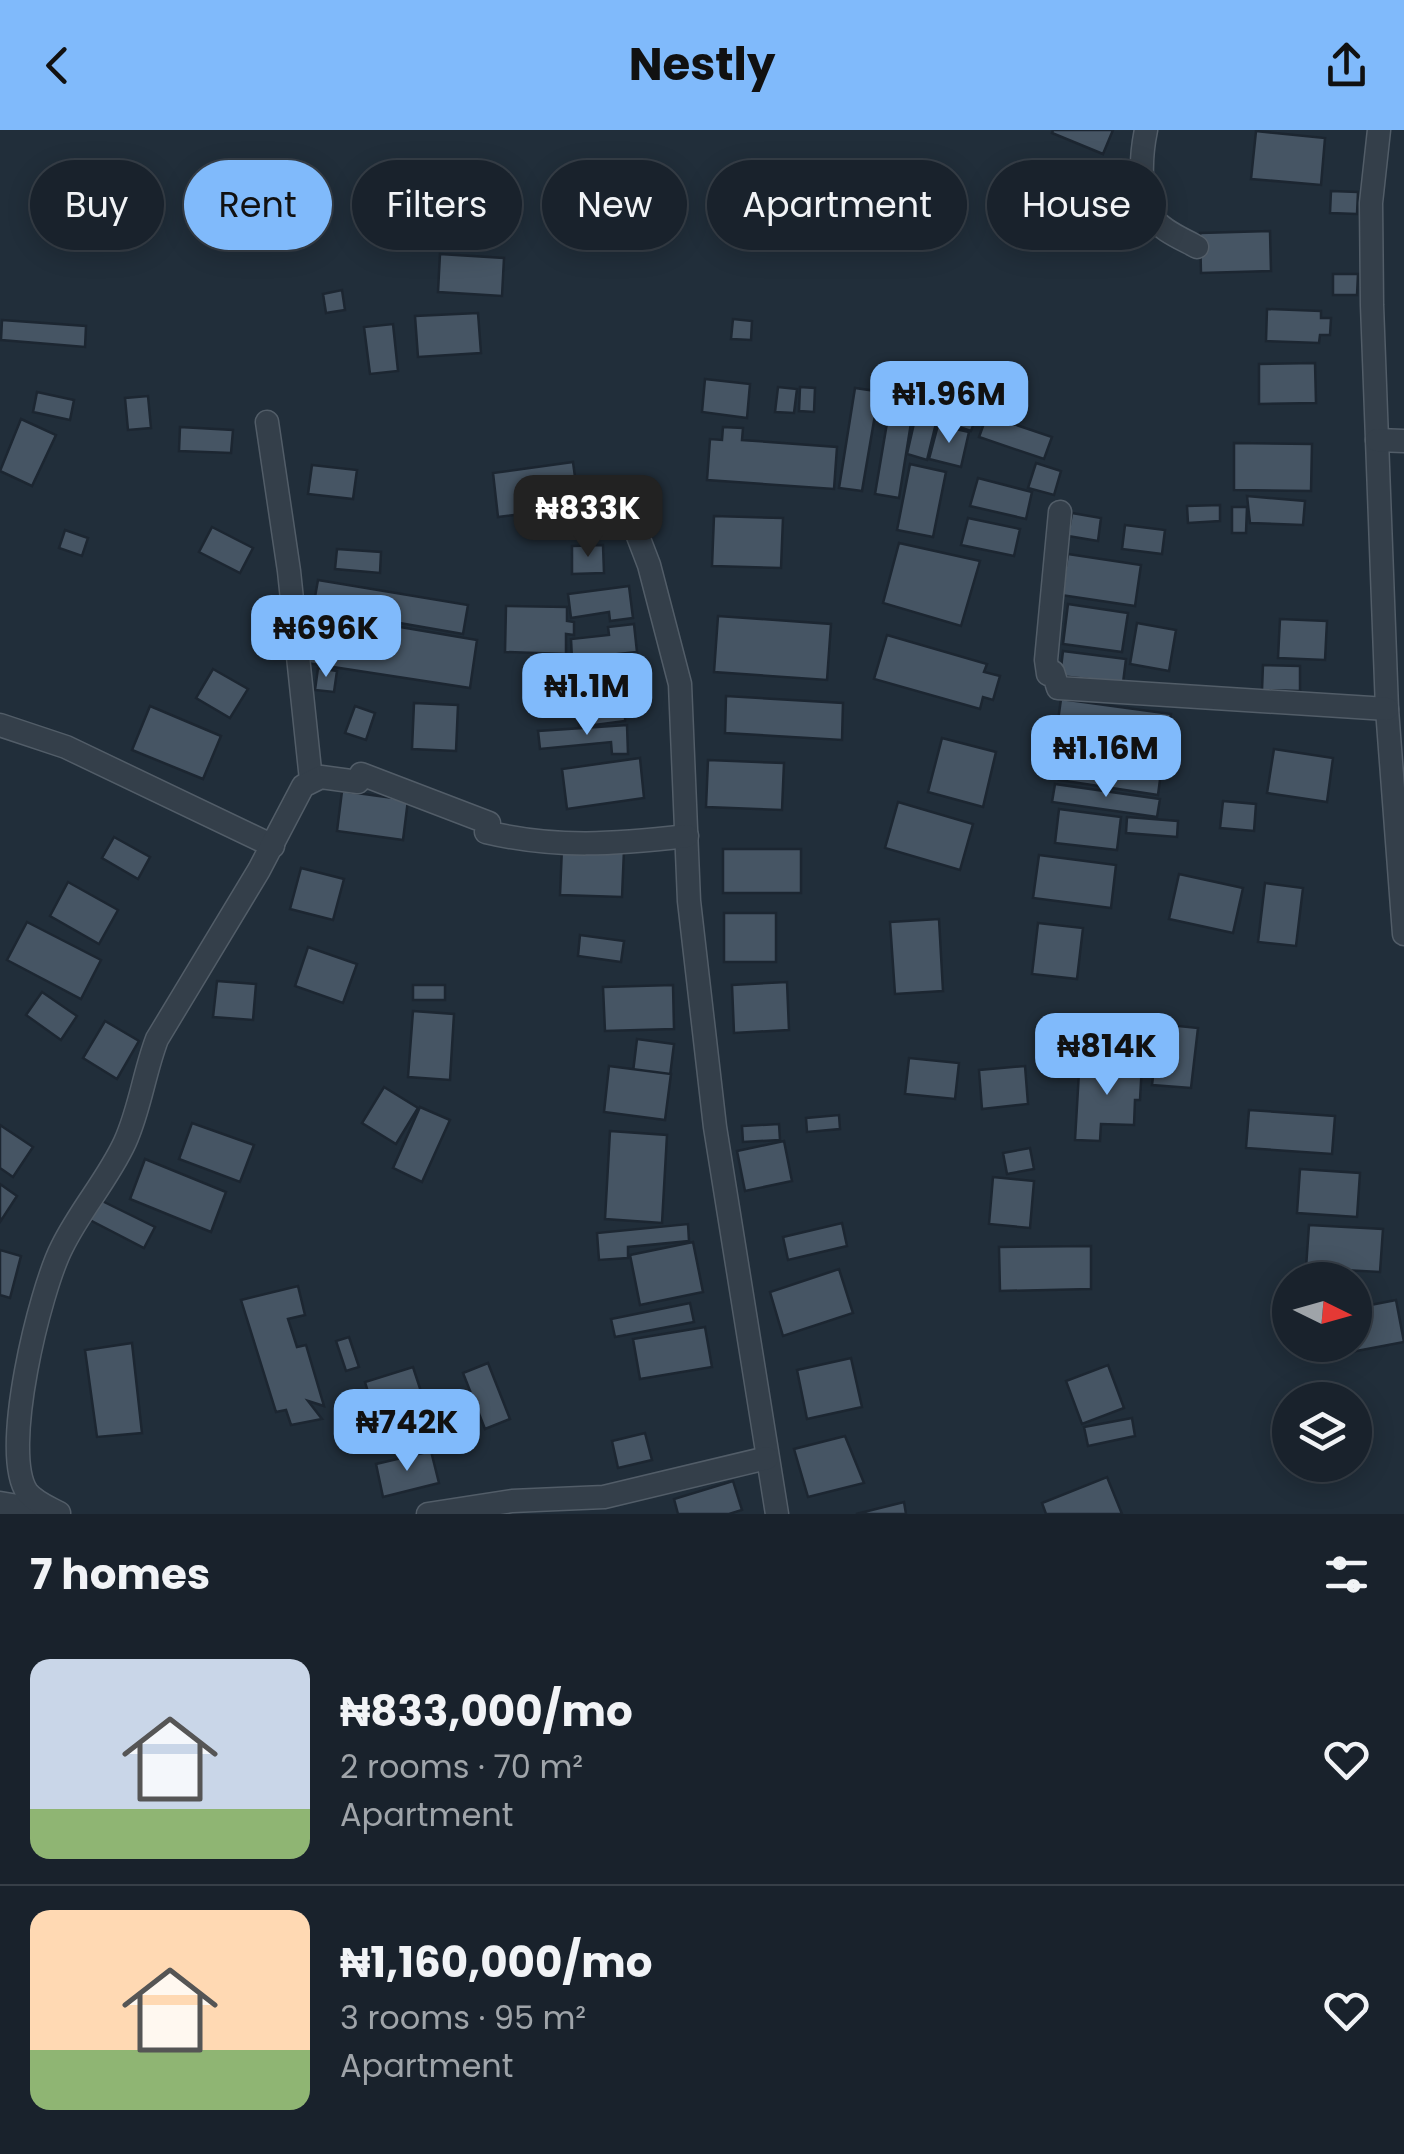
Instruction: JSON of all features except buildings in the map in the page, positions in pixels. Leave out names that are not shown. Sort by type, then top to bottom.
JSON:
[{"type":"street","points":[[1146,130],[1143,190],[1152,217],[1197,247]]},
{"type":"street","points":[[1378,130],[1371,202],[1376,440],[1388,709],[1404,934]]},
{"type":"street","points":[[267,422],[289,571],[311,780]]},
{"type":"street","points":[[1376,440],[1404,441]]},
{"type":"street","points":[[621,492],[649,565],[680,684],[689,901],[715,1127],[777,1514]]},
{"type":"street","points":[[1060,512],[1046,660],[1048,674],[1053,672],[1058,688],[1388,709]]},
{"type":"street","points":[[0,726],[66,747],[272,846]]},
{"type":"street","points":[[63,1513],[40,1504],[28,1492],[18,1461],[23,1376],[44,1293],[61,1248],[124,1144],[158,1040],[272,846],[297,794],[311,780],[332,777],[358,782],[361,774],[489,823],[486,832],[543,844],[596,845],[687,836]]},
{"type":"street","points":[[428,1514],[512,1502],[604,1497],[767,1458]]},
{"type":"street","points":[[0,1503],[63,1513]]}]
